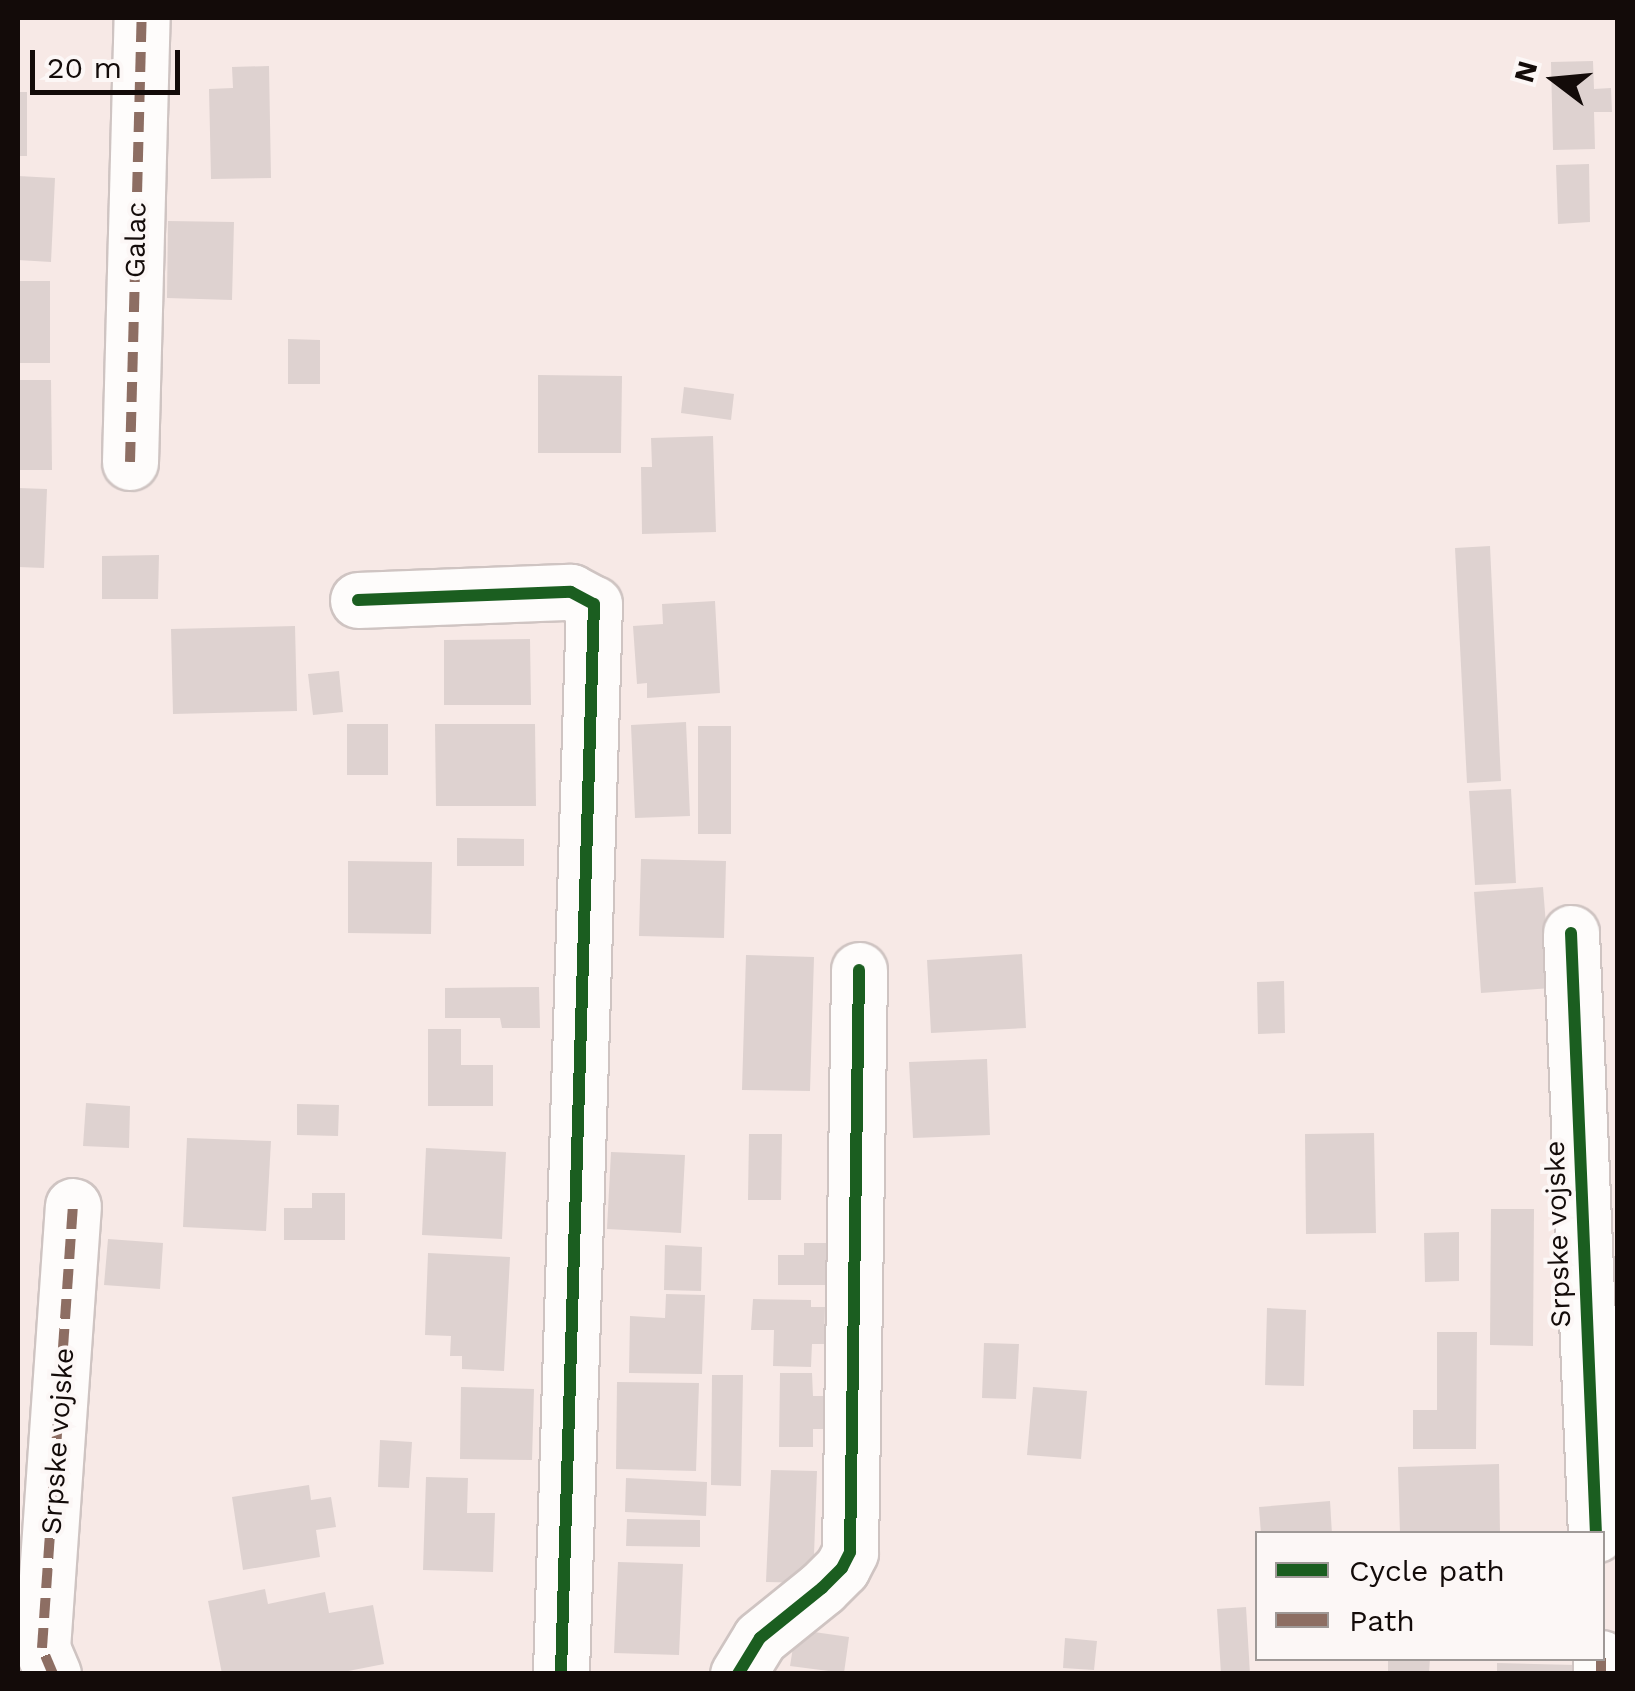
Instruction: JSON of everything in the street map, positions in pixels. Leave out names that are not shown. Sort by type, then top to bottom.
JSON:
[{"type":"street","name":"Galac","points":[[130,462],[142,18]]},
{"type":"street","points":[[358,600],[571,592],[594,604],[561,1674]]},
{"type":"street","name":"Srpske vojske","points":[[1571,933],[1596,1531]]},
{"type":"street","points":[[738,1674],[760,1638],[822,1588],[842,1568],[850,1552],[859,970]]},
{"type":"street","name":"Srpske vojske","points":[[52,1674],[42,1648],[73,1206]]},
{"type":"building","points":[[1593,61],[1594,89],[1611,88],[1612,112],[1594,112],[1595,149],[1553,150],[1551,62]]},
{"type":"building","points":[[269,66],[271,178],[211,179],[209,89],[233,88],[232,67]]},
{"type":"building","points":[[18,92],[27,92],[27,156],[18,156]]},
{"type":"building","points":[[1589,164],[1590,222],[1558,224],[1556,165]]},
{"type":"building","points":[[18,176],[55,178],[51,262],[18,260]]},
{"type":"building","points":[[168,221],[234,222],[232,300],[167,298]]},
{"type":"building","points":[[18,281],[50,281],[50,363],[18,363]]},
{"type":"building","points":[[288,339],[320,340],[320,384],[288,384]]},
{"type":"building","points":[[538,375],[622,376],[621,453],[538,453]]},
{"type":"building","points":[[18,380],[51,380],[52,470],[18,470]]},
{"type":"building","points":[[684,387],[734,394],[731,420],[681,413]]},
{"type":"building","points":[[713,436],[716,532],[642,534],[641,467],[652,467],[651,438]]},
{"type":"building","points":[[18,488],[47,489],[44,568],[18,567]]},
{"type":"building","points":[[1490,546],[1501,781],[1467,783],[1455,548]]},
{"type":"building","points":[[159,555],[158,599],[102,599],[102,556]]},
{"type":"building","points":[[715,601],[720,693],[647,698],[647,683],[637,684],[633,626],[663,624],[662,604]]},
{"type":"building","points":[[295,626],[297,711],[173,714],[171,629]]},
{"type":"building","points":[[530,639],[531,705],[444,705],[444,640]]},
{"type":"building","points":[[339,671],[343,712],[313,715],[308,674]]},
{"type":"building","points":[[686,722],[690,816],[635,818],[631,725]]},
{"type":"building","points":[[347,724],[388,724],[388,775],[347,775]]},
{"type":"building","points":[[435,724],[535,724],[536,806],[436,806]]},
{"type":"building","points":[[698,726],[731,726],[731,834],[698,834]]},
{"type":"building","points":[[1511,789],[1516,883],[1475,885],[1469,791]]},
{"type":"building","points":[[457,838],[524,839],[524,866],[457,866]]},
{"type":"building","points":[[641,859],[726,861],[724,938],[639,936]]},
{"type":"building","points":[[348,861],[432,862],[431,934],[348,933]]},
{"type":"building","points":[[1543,887],[1551,988],[1481,993],[1474,892]]},
{"type":"building","points":[[1022,954],[1026,1028],[931,1033],[927,960]]},
{"type":"building","points":[[746,955],[814,957],[810,1091],[742,1090]]},
{"type":"building","points":[[1284,981],[1285,1033],[1258,1034],[1257,982]]},
{"type":"building","points":[[539,987],[540,1028],[502,1028],[500,1018],[445,1018],[445,988]]},
{"type":"building","points":[[428,1029],[461,1029],[461,1065],[493,1065],[493,1106],[428,1106]]},
{"type":"building","points":[[987,1059],[990,1135],[913,1138],[909,1062]]},
{"type":"building","points":[[86,1103],[130,1106],[129,1148],[83,1146]]},
{"type":"building","points":[[297,1104],[339,1105],[338,1136],[297,1135]]},
{"type":"building","points":[[1374,1133],[1376,1233],[1306,1234],[1305,1134]]},
{"type":"building","points":[[749,1134],[782,1134],[781,1200],[748,1200]]},
{"type":"building","points":[[187,1138],[271,1141],[266,1231],[183,1227]]},
{"type":"building","points":[[426,1148],[506,1152],[502,1239],[422,1235]]},
{"type":"building","points":[[611,1152],[685,1155],[681,1233],[607,1229]]},
{"type":"building","points":[[312,1193],[345,1193],[345,1240],[284,1240],[284,1208],[312,1208]]},
{"type":"building","points":[[1491,1209],[1534,1209],[1533,1346],[1490,1345]]},
{"type":"building","points":[[1459,1232],[1459,1281],[1425,1282],[1424,1233]]},
{"type":"building","points":[[108,1239],[163,1243],[160,1289],[104,1285]]},
{"type":"building","points":[[804,1243],[839,1243],[838,1285],[778,1285],[778,1255],[804,1255]]},
{"type":"building","points":[[665,1245],[702,1247],[701,1291],[664,1290]]},
{"type":"building","points":[[428,1253],[510,1257],[504,1371],[462,1369],[462,1356],[450,1356],[451,1336],[425,1335]]},
{"type":"building","points":[[666,1294],[705,1295],[702,1374],[629,1373],[630,1316],[665,1318]]},
{"type":"building","points":[[753,1299],[811,1300],[811,1307],[825,1307],[824,1344],[812,1344],[811,1367],[773,1366],[774,1330],[751,1330]]},
{"type":"building","points":[[1267,1308],[1306,1310],[1304,1386],[1265,1385]]},
{"type":"building","points":[[1437,1332],[1477,1332],[1476,1449],[1413,1449],[1413,1410],[1437,1410]]},
{"type":"building","points":[[984,1343],[1019,1344],[1016,1399],[982,1398]]},
{"type":"building","points":[[780,1373],[812,1373],[813,1396],[824,1396],[823,1429],[813,1429],[813,1447],[779,1447]]},
{"type":"building","points":[[712,1375],[743,1375],[741,1486],[711,1485]]},
{"type":"building","points":[[617,1382],[699,1383],[696,1471],[616,1469]]},
{"type":"building","points":[[461,1387],[534,1389],[532,1460],[460,1459]]},
{"type":"building","points":[[1033,1387],[1087,1391],[1081,1459],[1027,1455]]},
{"type":"building","points":[[380,1440],[412,1442],[409,1488],[378,1487]]},
{"type":"building","points":[[1499,1464],[1500,1531],[1400,1531],[1398,1467]]},
{"type":"building","points":[[771,1470],[817,1471],[813,1583],[766,1582]]},
{"type":"building","points":[[426,1477],[468,1478],[467,1513],[495,1513],[493,1572],[423,1570]]},
{"type":"building","points":[[626,1478],[707,1482],[706,1516],[625,1512]]},
{"type":"building","points":[[309,1485],[311,1500],[331,1497],[336,1527],[316,1530],[320,1557],[243,1570],[232,1497]]},
{"type":"building","points":[[1330,1501],[1332,1531],[1261,1531],[1259,1507]]},
{"type":"building","points":[[627,1519],[700,1520],[700,1547],[626,1546]]},
{"type":"building","points":[[618,1562],[683,1564],[679,1655],[614,1653]]},
{"type":"building","points":[[265,1589],[268,1604],[325,1592],[329,1613],[373,1605],[384,1664],[333,1674],[222,1674],[208,1601]]},
{"type":"building","points":[[1246,1607],[1250,1674],[1221,1674],[1217,1609]]},
{"type":"building","points":[[807,1631],[849,1637],[844,1673],[790,1666],[794,1641]]},
{"type":"building","points":[[1065,1638],[1097,1641],[1094,1670],[1063,1668]]},
{"type":"building","points":[[1388,1661],[1430,1661],[1429,1674],[1388,1674]]},
{"type":"building","points":[[1497,1663],[1576,1665],[1575,1674],[1497,1674]]},
{"type":"marked path","points":[[130,462],[142,18]]},
{"type":"marked path","points":[[53,1674],[42,1648],[73,1206]]},
{"type":"marked path","points":[[1601,1661],[1601,1674]]},
{"type":"cycle path","points":[[358,600],[571,592],[594,604],[561,1674]]},
{"type":"cycle path","points":[[1571,933],[1596,1531]]},
{"type":"cycle path","points":[[738,1674],[760,1638],[822,1588],[842,1568],[850,1552],[859,970]]}]
